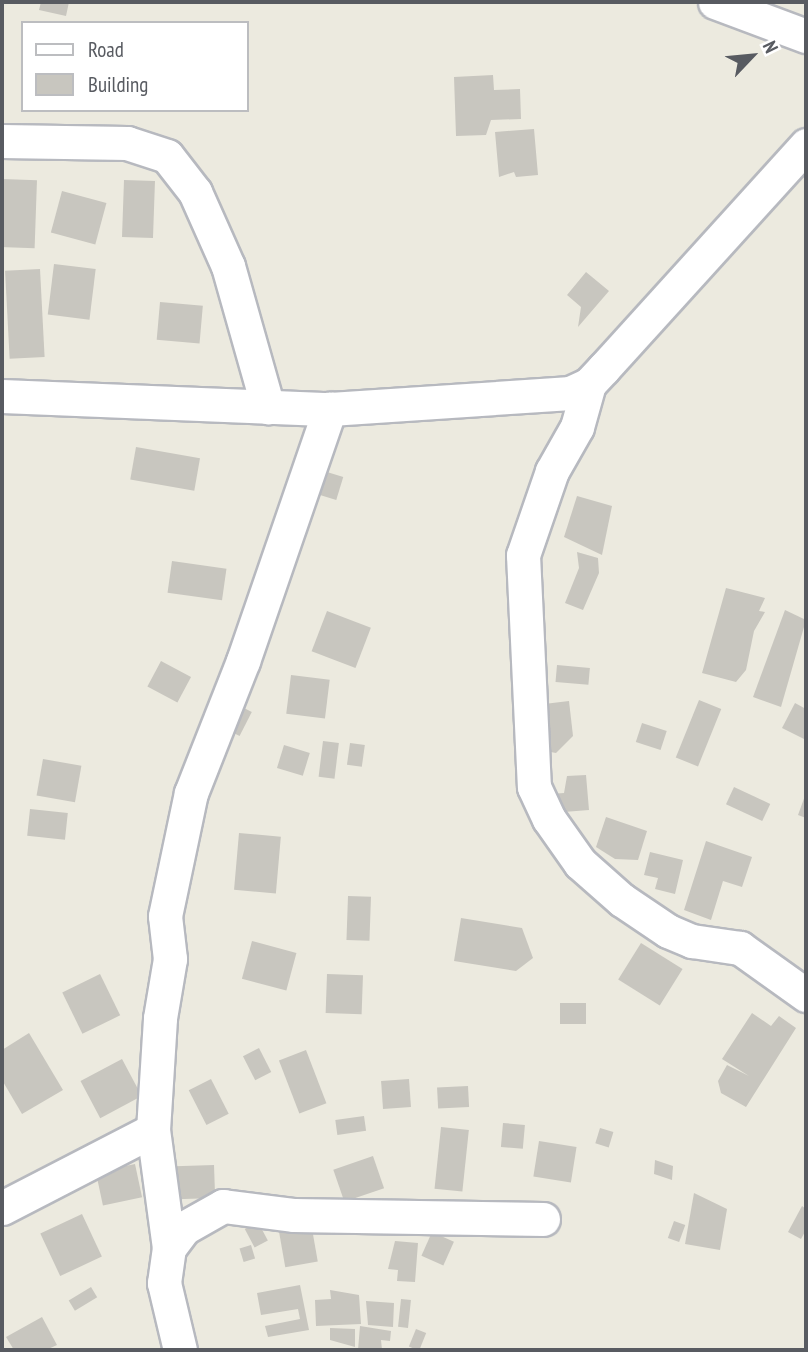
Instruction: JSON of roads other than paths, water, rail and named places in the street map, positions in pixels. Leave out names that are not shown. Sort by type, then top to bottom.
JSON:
[{"type":"street","points":[[715,2],[806,36]]},
{"type":"street","points":[[2,141],[127,143],[167,156],[195,192],[228,266],[268,407]]},
{"type":"street","points":[[2,396],[330,409],[556,396],[589,384],[806,145]]},
{"type":"street","points":[[589,384],[578,427],[552,471],[523,555],[534,787],[549,819],[580,863],[622,900],[680,936],[740,948],[806,995]]},
{"type":"street","points":[[180,1350],[164,1283],[169,1248],[153,1130],[160,1018],[170,959],[165,916],[186,809],[243,661],[330,409]]},
{"type":"street","points":[[2,1208],[153,1130]]},
{"type":"street","points":[[169,1248],[184,1228],[223,1206],[294,1215],[544,1219]]}]
